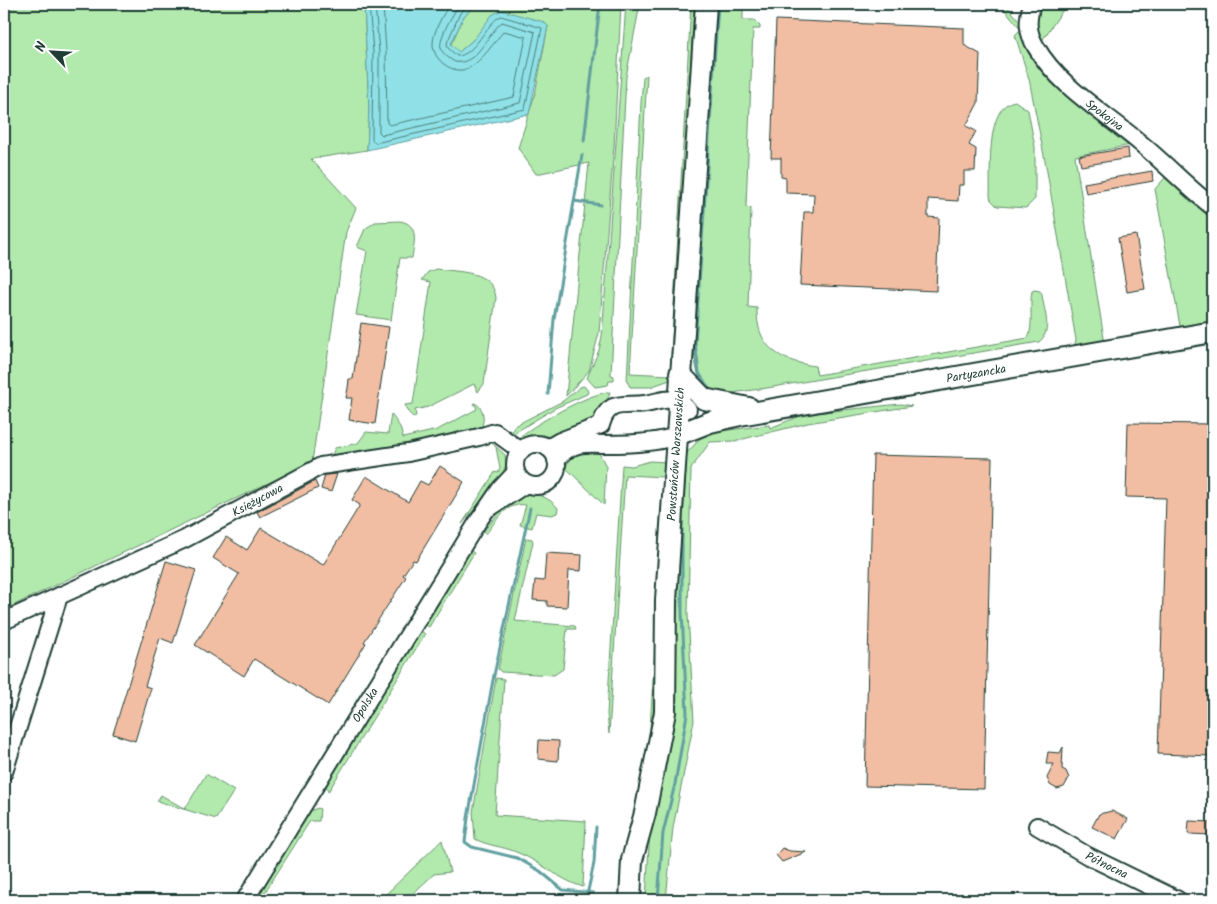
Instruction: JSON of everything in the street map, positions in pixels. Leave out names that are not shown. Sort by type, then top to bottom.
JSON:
[{"type":"main road","name":"Powstańców Warszawskich","points":[[630,900],[632,860],[645,813],[665,717],[666,600],[677,435],[684,406],[680,374],[706,4]]},
{"type":"main road","name":"Partyzancka","points":[[677,435],[710,422],[740,415],[1213,332]]},
{"type":"main road","points":[[680,374],[704,399],[726,405],[768,410]]},
{"type":"main road","name":"Partyzancka","points":[[684,406],[698,413],[740,415]]},
{"type":"street","name":"Spokojna","points":[[1032,4],[1028,22],[1029,31],[1045,60],[1073,88],[1141,143],[1213,208]]},
{"type":"street","points":[[677,435],[661,440],[580,443],[563,452],[552,454],[536,444],[521,451],[516,461],[521,478],[542,485],[550,480],[556,470],[552,454],[560,441],[600,424],[606,413],[618,404],[645,404],[667,398],[684,406]]},
{"type":"street","name":"Księżycowa","points":[[4,621],[184,539],[321,466],[408,453],[479,438],[494,432],[521,451]]},
{"type":"street","name":"Opolska","points":[[245,900],[485,512],[501,488],[521,478]]},
{"type":"street","points":[[4,772],[59,596]]},
{"type":"street","name":"Północna","points":[[1037,826],[1088,856],[1178,900]]},
{"type":"green space","points":[[4,4],[364,4],[369,109],[367,150],[311,159],[356,208],[346,232],[312,462],[4,610]]},
{"type":"green space","points":[[477,4],[621,4],[614,146],[599,333],[589,371],[566,396],[589,163],[536,174],[518,148],[535,94],[548,26],[474,39],[459,52],[451,45],[464,16]]},
{"type":"green space","points":[[626,4],[640,4],[626,77],[611,375],[614,376],[614,381],[609,381],[608,385],[595,387],[587,378],[599,350],[602,336]]},
{"type":"green space","points":[[691,4],[694,4],[673,375],[670,375]]},
{"type":"green space","points":[[712,4],[743,4],[743,20],[754,20],[760,26],[760,29],[753,29],[746,207],[751,208],[748,307],[757,308],[761,333],[765,342],[772,350],[791,360],[815,366],[817,375],[1028,338],[1031,327],[1032,291],[1035,290],[1040,291],[1042,295],[1047,327],[1039,342],[767,388],[725,394],[711,390],[709,392],[698,374],[693,340]]},
{"type":"green space","points":[[1000,4],[1005,4],[1020,21],[1021,28],[1032,4],[1067,4],[1037,48],[1141,143],[1075,156],[1106,351],[1071,357],[1076,340],[1029,79],[1015,35],[1021,29]]},
{"type":"green space","points":[[647,75],[630,373],[670,375],[670,380],[650,387],[630,387],[627,381],[641,103],[643,77]]},
{"type":"green space","points":[[1015,101],[1028,110],[1035,147],[1035,199],[1026,208],[997,206],[990,196],[990,156],[994,126],[1005,105]]},
{"type":"green space","points":[[1171,171],[1213,207],[1213,332],[1182,337],[1155,189]]},
{"type":"green space","points":[[400,221],[411,226],[414,241],[412,258],[400,258],[391,320],[356,315],[367,251],[357,247],[365,229],[375,222]]},
{"type":"green space","points":[[436,269],[473,274],[488,282],[493,289],[496,298],[484,384],[478,392],[474,384],[428,407],[415,410],[416,416],[413,417],[407,411],[405,405],[413,404],[431,282],[422,280],[428,272]]},
{"type":"green space","points":[[584,386],[588,391],[587,394],[555,408],[511,435],[514,426],[563,401],[580,387]]},
{"type":"green space","points":[[610,392],[602,409],[578,428],[550,437],[550,440],[516,440],[575,403],[601,393]]},
{"type":"green space","points":[[474,403],[477,404],[482,412],[482,426],[443,440],[334,457],[332,455],[335,448],[358,443],[366,432],[388,434],[391,414],[400,427],[403,438],[437,430],[477,409]]},
{"type":"green space","points":[[900,404],[912,406],[808,423],[735,441],[710,442],[691,469],[688,614],[694,721],[673,828],[666,900],[646,900],[650,827],[673,730],[675,613],[685,455],[705,433],[769,425],[770,428],[805,414]]},
{"type":"green space","points":[[492,443],[505,455],[506,464],[502,476],[462,524],[495,472],[498,473],[500,469],[496,447]]},
{"type":"green space","points":[[587,449],[598,451],[606,466],[604,505],[565,467],[575,454]]},
{"type":"green space","points":[[650,461],[667,462],[659,694],[648,763],[665,477],[625,475],[609,734],[607,714],[622,465],[632,466]]},
{"type":"green space","points":[[526,493],[548,499],[558,508],[557,513],[552,515],[536,513],[532,528],[520,525],[526,505],[513,506],[498,518],[486,534],[484,531],[505,505]]},
{"type":"green space","points":[[526,538],[532,539],[533,542],[515,621],[575,626],[576,629],[567,629],[563,669],[554,675],[501,672],[498,669]]},
{"type":"green space","points":[[468,549],[474,553],[429,627],[422,623]]},
{"type":"green space","points":[[419,630],[425,634],[328,792],[326,784],[329,775]]},
{"type":"green space","points":[[496,678],[504,679],[495,815],[586,821],[583,887],[566,880],[525,856],[475,839],[473,812]]},
{"type":"green space","points":[[206,774],[234,791],[216,819],[157,801],[161,795],[185,809]]},
{"type":"green space","points":[[318,808],[320,809],[319,821],[310,821],[260,900],[251,900],[304,816]]},
{"type":"green space","points":[[442,840],[450,872],[434,874],[406,900],[380,900]]},
{"type":"water","points":[[364,4],[477,4],[464,16],[451,44],[459,52],[474,39],[492,15],[501,10],[544,22],[548,26],[529,114],[367,150],[369,109]]},
{"type":"building","points":[[776,20],[964,28],[964,45],[980,54],[978,103],[966,126],[976,131],[969,145],[976,149],[975,171],[964,171],[964,185],[959,185],[958,201],[928,199],[928,217],[939,218],[936,291],[800,285],[804,212],[813,212],[814,194],[786,193],[786,178],[781,177],[781,158],[771,158]]},
{"type":"building","points":[[1128,148],[1129,158],[1081,166],[1079,156]]},
{"type":"building","points":[[1152,171],[1153,181],[1086,193],[1084,183]]},
{"type":"building","points":[[1136,235],[1145,289],[1127,292],[1118,238]]},
{"type":"building","points":[[361,323],[389,327],[375,424],[349,420],[352,398],[346,398],[349,379],[353,379]]},
{"type":"building","points":[[1128,423],[1213,424],[1213,756],[1158,754],[1166,498],[1126,497]]},
{"type":"building","points":[[873,455],[992,458],[984,789],[865,786]]},
{"type":"building","points":[[440,466],[464,482],[416,561],[413,560],[403,575],[406,577],[364,642],[366,643],[328,705],[254,659],[244,676],[195,645],[239,574],[213,558],[226,537],[247,550],[261,528],[323,565],[360,505],[352,500],[366,476],[408,502],[420,481],[428,485]]},
{"type":"building","points":[[337,474],[331,492],[321,489],[325,475]]},
{"type":"building","points":[[315,481],[318,488],[260,517],[257,512]]},
{"type":"building","points":[[546,553],[582,555],[581,571],[569,570],[567,607],[547,606],[547,601],[533,600],[535,580],[544,581]]},
{"type":"building","points":[[166,561],[196,570],[173,643],[160,638],[145,686],[151,688],[135,741],[113,734]]},
{"type":"building","points":[[539,740],[559,741],[558,761],[538,759]]},
{"type":"building","points":[[1063,747],[1062,769],[1066,771],[1069,778],[1064,787],[1057,789],[1050,785],[1047,778],[1054,764],[1046,764],[1048,752],[1060,753]]},
{"type":"building","points":[[1112,811],[1128,819],[1117,839],[1092,827],[1099,814]]},
{"type":"building","points":[[1189,821],[1213,822],[1213,835],[1188,834]]},
{"type":"building","points":[[782,848],[790,851],[806,852],[782,862],[776,855]]},
{"type":"waterway","points":[[584,141],[600,4]]},
{"type":"waterway","points":[[709,389],[699,373],[695,343],[718,4]]},
{"type":"waterway","points":[[548,394],[554,319],[582,155]]},
{"type":"waterway","points":[[574,201],[601,205]]},
{"type":"waterway","points":[[658,900],[663,833],[675,784],[687,714],[682,612],[682,519],[685,469]]},
{"type":"waterway","points":[[530,508],[493,680],[465,842],[472,847],[517,858],[540,871],[563,890],[593,893]]},
{"type":"waterway","points":[[586,900],[594,863],[596,827]]},
{"type":"waterway","points":[[655,898],[665,900]]}]
